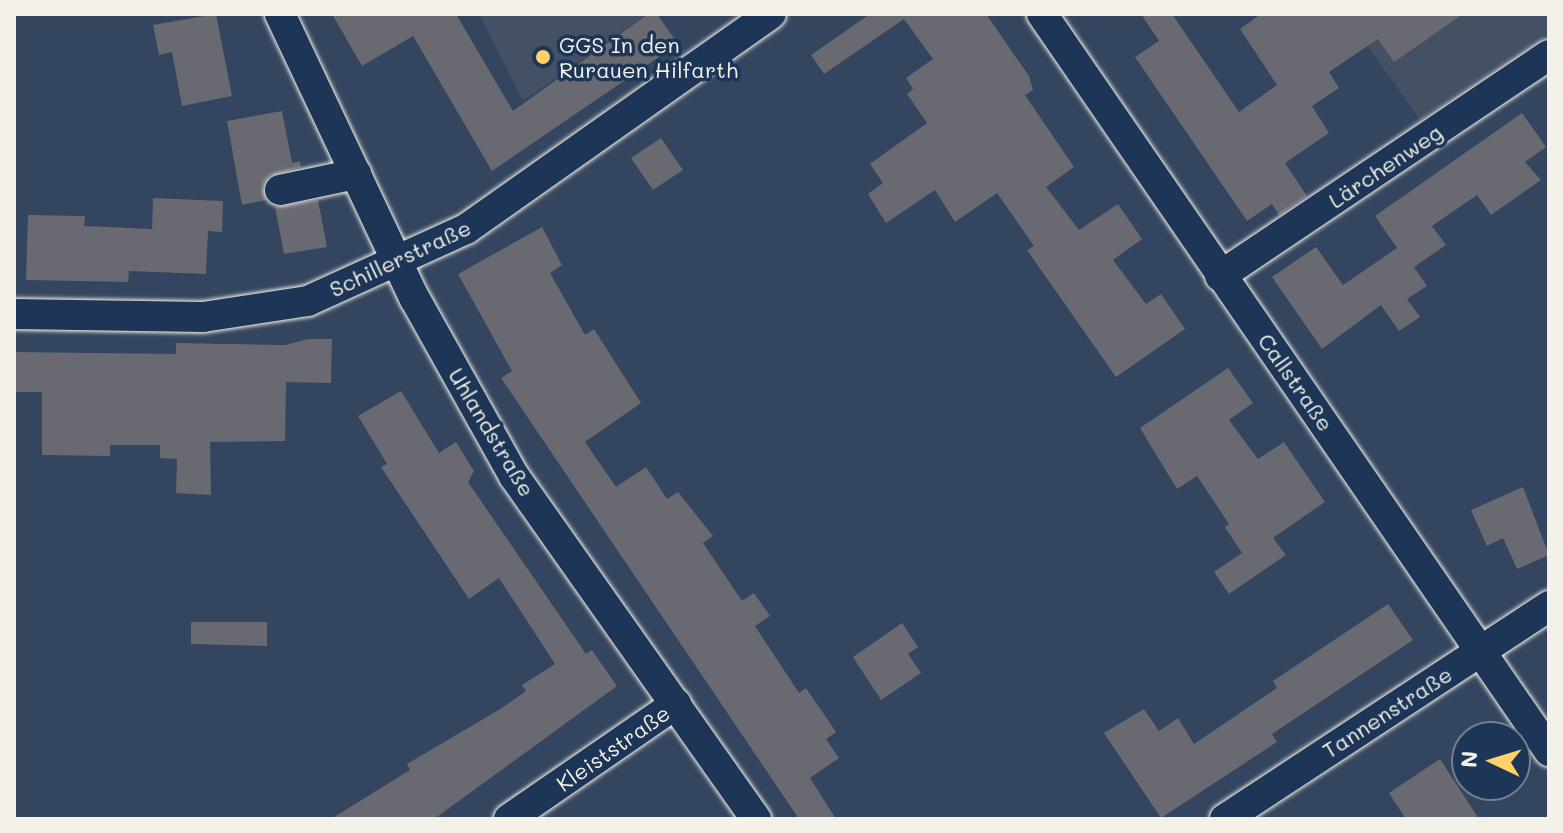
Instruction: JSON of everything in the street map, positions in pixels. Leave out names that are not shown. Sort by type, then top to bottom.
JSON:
[{"type":"street","name":"Uhlandstraße","points":[[280,14],[398,259],[514,476],[756,819]]},
{"type":"street","name":"Schillerstraße","points":[[14,314],[203,317],[308,301],[466,229],[771,14]]},
{"type":"street","name":"Callstraße","points":[[1042,14],[1549,751]]},
{"type":"street","name":"Lärchenweg","points":[[1220,276],[1549,55]]},
{"type":"street","points":[[280,190],[356,174]]},
{"type":"street","name":"Tannenstraße","points":[[1225,819],[1549,606]]},
{"type":"street","name":"Kleiststraße","points":[[509,819],[676,704]]},
{"type":"shaded area","name":"GGS In den Rurauen Hilfarth","points":[[479,14],[647,14],[523,101]]},
{"type":"shaded area","points":[[1345,14],[1549,14],[1549,33],[1420,120]]},
{"type":"building","points":[[216,14],[232,96],[182,106],[172,52],[159,55],[153,25]]},
{"type":"building","points":[[332,14],[456,14],[513,111],[648,14],[657,14],[678,44],[492,171],[413,36],[362,66]]},
{"type":"building","points":[[870,14],[986,14],[1029,76],[1033,90],[1025,95],[1074,167],[1046,187],[1079,230],[1118,204],[1142,239],[1113,260],[1146,304],[1161,294],[1185,329],[1116,377],[1027,250],[1034,246],[997,193],[955,222],[935,190],[886,223],[868,194],[883,183],[870,164],[927,123],[907,94],[913,89],[906,78],[933,59],[904,19],[824,74],[811,55]]},
{"type":"building","points":[[1141,14],[1172,14],[1239,112],[1277,85],[1240,29],[1261,14],[1463,14],[1394,62],[1378,39],[1329,72],[1339,88],[1312,106],[1329,133],[1285,163],[1307,196],[1279,215],[1272,204],[1247,221],[1135,57],[1159,41]]},
{"type":"building","points":[[282,111],[292,163],[300,161],[301,167],[269,176],[263,185],[266,200],[242,205],[227,121]]},
{"type":"building","points":[[1522,113],[1546,147],[1525,162],[1541,180],[1491,215],[1477,195],[1432,226],[1446,245],[1414,267],[1427,286],[1407,299],[1420,317],[1399,331],[1381,305],[1322,349],[1272,277],[1316,247],[1343,285],[1397,248],[1375,216]]},
{"type":"building","points":[[661,138],[683,170],[653,190],[631,158]]},
{"type":"building","points":[[153,198],[223,201],[222,232],[208,231],[206,274],[129,271],[128,282],[26,280],[28,215],[85,216],[84,226],[152,229]]},
{"type":"building","points":[[318,200],[327,247],[284,254],[275,207]]},
{"type":"building","points":[[542,227],[562,265],[550,273],[585,335],[594,329],[641,403],[585,442],[616,487],[646,467],[667,499],[678,492],[713,536],[703,543],[742,601],[754,593],[770,616],[755,626],[799,693],[806,688],[836,732],[826,739],[839,758],[810,778],[836,819],[799,819],[501,378],[512,371],[458,274]]},
{"type":"building","points":[[308,339],[332,339],[331,383],[286,382],[285,441],[210,442],[211,495],[176,493],[177,459],[160,458],[160,445],[110,445],[110,456],[42,455],[42,392],[14,392],[14,352],[176,354],[176,343],[285,345]]},
{"type":"building","points":[[1228,368],[1253,403],[1229,420],[1258,459],[1284,442],[1325,502],[1273,538],[1286,555],[1229,594],[1214,572],[1242,553],[1225,527],[1229,524],[1197,476],[1177,489],[1140,428]]},
{"type":"building","points":[[401,391],[439,453],[456,442],[474,471],[468,482],[586,654],[592,650],[617,686],[434,819],[331,819],[410,770],[407,764],[502,708],[526,691],[522,685],[555,664],[499,578],[469,599],[381,467],[387,464],[358,416]]},
{"type":"building","points":[[1523,487],[1549,555],[1517,569],[1503,538],[1487,546],[1471,510]]},
{"type":"building","points":[[1388,604],[1413,640],[1272,734],[1277,742],[1161,818],[1104,733],[1144,709],[1159,731],[1178,718],[1194,744],[1277,688],[1273,681]]},
{"type":"building","points":[[191,622],[267,622],[267,646],[191,644]]},
{"type":"building","points":[[902,623],[918,647],[908,654],[921,673],[881,700],[853,657]]},
{"type":"building","points":[[1440,759],[1451,776],[1451,801],[1467,801],[1479,819],[1406,819],[1389,793]]},
{"type":"place","name":"GGS In den Rurauen Hilfarth","points":[[543,57]]}]
